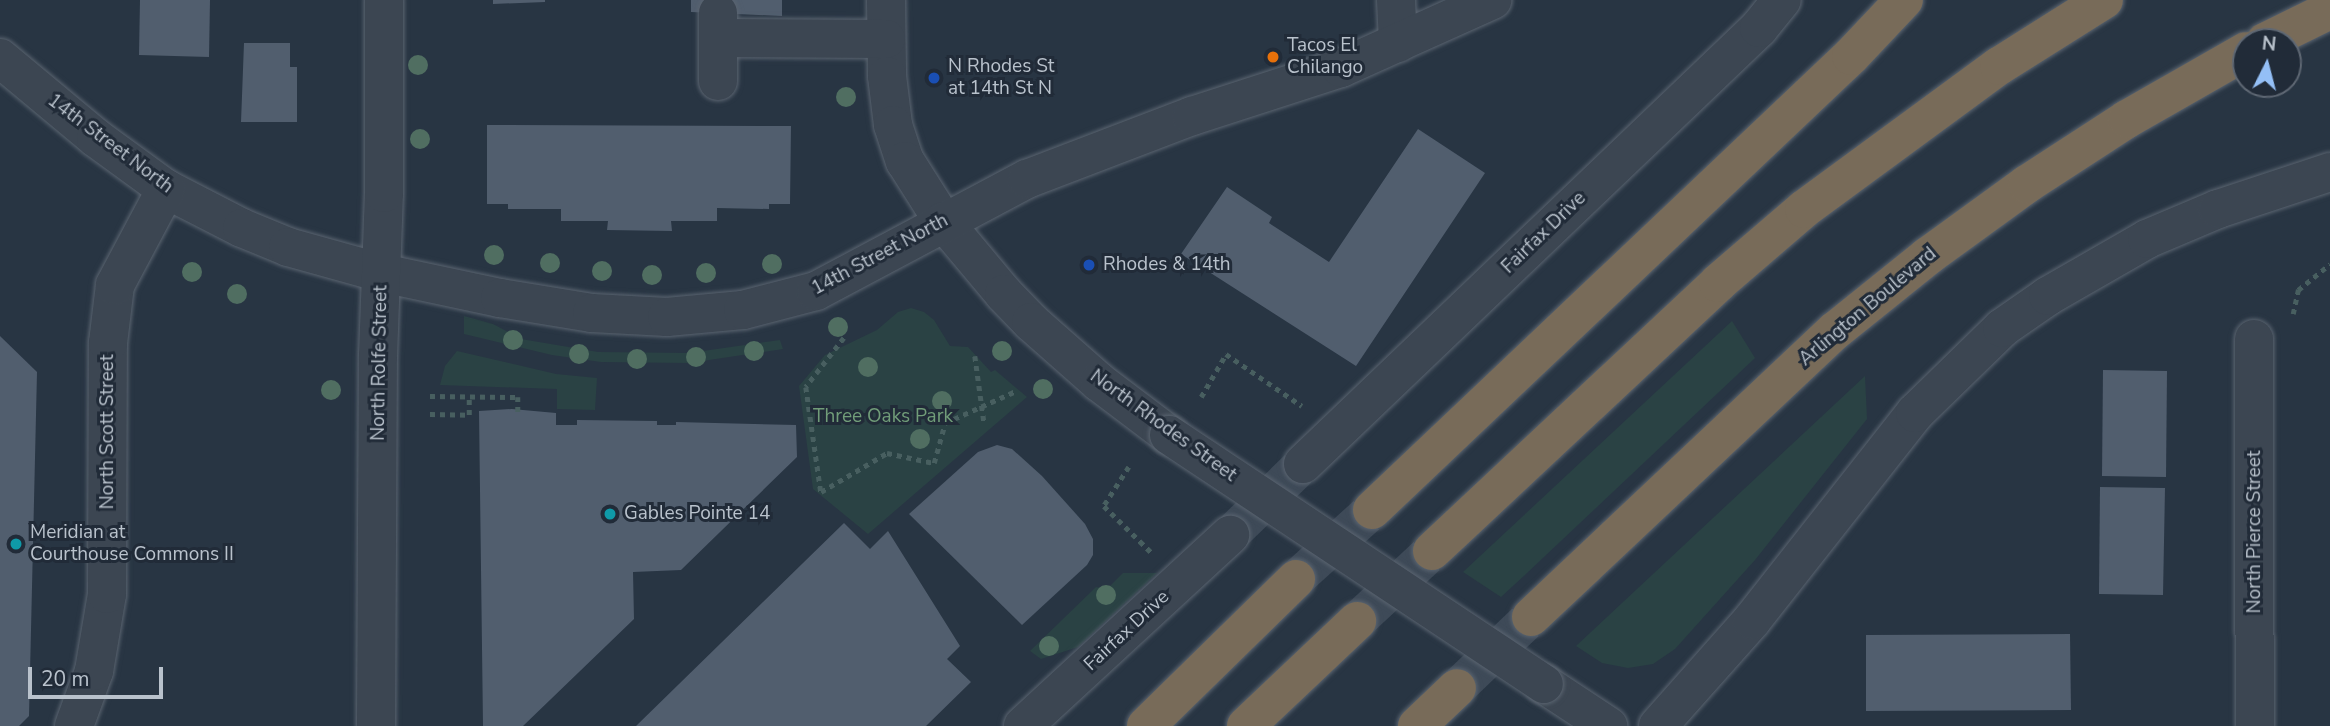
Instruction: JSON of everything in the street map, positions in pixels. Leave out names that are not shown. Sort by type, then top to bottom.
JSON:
[{"type":"highway","points":[[1372,510],[1851,56],[1904,0]]},
{"type":"highway","points":[[1432,551],[1718,283],[1804,209],[1978,81],[2104,0]]},
{"type":"highway","points":[[2293,28],[2330,10]]},
{"type":"highway","name":"Arlington Boulevard","points":[[1531,617],[1836,330],[1928,256],[2027,184],[2127,119],[2232,59]]},
{"type":"highway","points":[[1146,726],[1296,579]]},
{"type":"highway","points":[[1246,726],[1357,621]]},
{"type":"highway","points":[[1417,726],[1457,688]]},
{"type":"street","name":"North Rolfe Street","points":[[376,726],[384,0]]},
{"type":"street","name":"North Rhodes Street","points":[[886,0],[888,94],[896,136],[913,176],[943,222],[1031,322],[1098,382],[1169,435],[1608,726]]},
{"type":"street","points":[[1396,0],[1398,43]]},
{"type":"street","name":"14th Street North","points":[[4,69],[166,189],[222,219],[288,247],[382,273],[592,313],[654,317],[711,314],[767,305],[816,291],[943,222],[1072,160],[1201,113],[1341,68],[1492,0]]},
{"type":"street","name":"Fairfax Drive","points":[[1303,464],[1759,28],[1782,0]]},
{"type":"street","points":[[718,81],[718,25],[886,39]]},
{"type":"street","points":[[1658,726],[1752,620],[1915,413],[2002,328],[2083,274],[2147,239],[2218,209],[2330,172]]},
{"type":"street","name":"North Scott Street","points":[[74,726],[94,671],[107,594],[108,343],[115,285],[166,189]]},
{"type":"street","name":"North Pierce Street","points":[[2254,339],[2255,726]]},
{"type":"street","name":"Fairfax Drive","points":[[1023,726],[1230,535]]},
{"type":"path","points":[[2294,314],[2298,290],[2330,264]]},
{"type":"path","points":[[844,338],[806,387],[821,492],[887,453],[934,463],[945,424],[1016,391]]},
{"type":"path","points":[[1201,397],[1226,354],[1313,414]]},
{"type":"path","points":[[975,356],[984,422]]},
{"type":"path","points":[[430,396],[518,397],[518,412]]},
{"type":"path","points":[[430,414],[469,415],[469,397]]},
{"type":"path","points":[[1129,467],[1104,506],[1147,550],[1156,553]]},
{"type":"green space","name":"Three Oaks Park","points":[[911,308],[924,312],[934,320],[950,346],[968,347],[991,372],[995,370],[1027,397],[868,534],[813,489],[799,386],[825,355],[877,330],[898,312]]},
{"type":"green space","points":[[464,316],[493,324],[521,339],[598,352],[689,353],[780,340],[783,349],[689,363],[601,362],[552,355],[464,334]]},
{"type":"green space","points":[[1732,321],[1755,358],[1527,573],[1501,597],[1463,572]]},
{"type":"green space","points":[[457,351],[556,374],[597,378],[595,410],[557,409],[557,389],[440,385],[445,366]]},
{"type":"green space","points":[[1865,376],[1867,419],[1755,560],[1675,649],[1653,664],[1628,668],[1602,663],[1576,646]]},
{"type":"green space","points":[[1123,573],[1157,573],[1078,647],[1041,659],[1030,651],[1096,587],[1107,589]]},
{"type":"building","points":[[140,0],[210,0],[209,57],[139,55]]},
{"type":"building","points":[[493,0],[545,0],[545,2],[493,4]]},
{"type":"building","points":[[691,0],[782,0],[782,16],[691,12]]},
{"type":"building","points":[[244,43],[290,43],[290,67],[297,67],[297,122],[241,122]]},
{"type":"building","points":[[487,125],[791,126],[790,204],[769,204],[769,209],[717,208],[717,221],[671,221],[672,231],[607,230],[608,221],[561,221],[561,209],[508,209],[508,204],[487,204]]},
{"type":"building","points":[[1418,129],[1485,173],[1356,366],[1181,254],[1227,187],[1272,217],[1269,223],[1329,262]]},
{"type":"building","name":"Meridian at Courthouse Commons II","points":[[0,336],[37,372],[29,716],[19,726],[0,726]]},
{"type":"building","points":[[2103,370],[2167,371],[2166,477],[2102,476]]},
{"type":"building","name":"Gables Pointe 14","points":[[512,409],[556,413],[556,425],[577,425],[577,420],[657,421],[657,425],[676,425],[676,422],[796,425],[797,457],[681,570],[633,572],[634,619],[523,726],[483,726],[479,411]]},
{"type":"building","points":[[997,445],[1012,449],[1042,476],[1085,524],[1093,539],[1093,555],[1087,565],[1022,625],[909,514],[978,452]]},
{"type":"building","points":[[2100,487],[2165,488],[2163,595],[2099,594]]},
{"type":"building","name":"Gables Pointe 14","points":[[844,523],[870,549],[888,531],[960,646],[947,659],[971,682],[926,726],[636,726]]},
{"type":"building","points":[[2070,634],[2071,710],[1866,711],[1866,635]]},
{"type":"tunnel","points":[[1230,535],[1303,464]]},
{"type":"tunnel","points":[[1296,579],[1372,510]]},
{"type":"tunnel","points":[[1357,621],[1432,551]]},
{"type":"tunnel","points":[[1457,688],[1531,617]]},
{"type":"place","name":"Tacos El Chilango","points":[[1273,57]]},
{"type":"place","name":"N Rhodes St at 14th St N","points":[[934,78]]},
{"type":"place","name":"Rhodes & 14th","points":[[1089,265]]},
{"type":"place","name":"Gables Pointe 14","points":[[610,514]]},
{"type":"place","name":"Meridian at Courthouse Commons II","points":[[16,544]]}]
